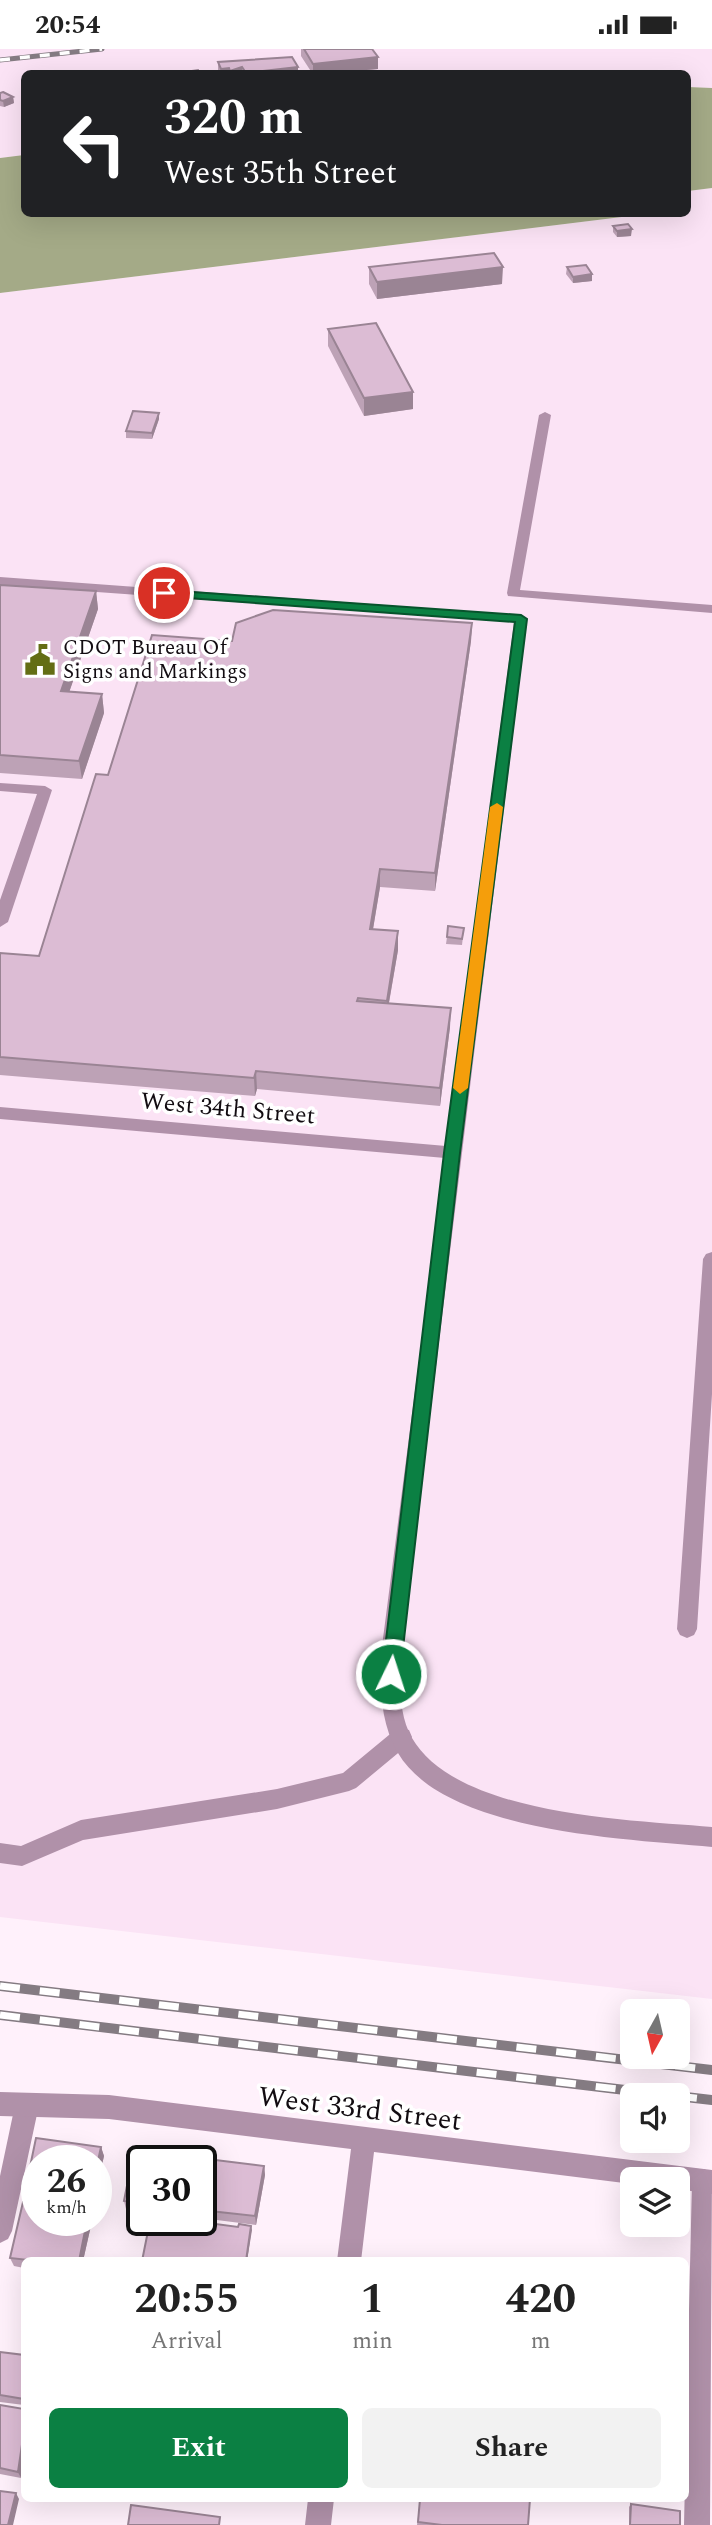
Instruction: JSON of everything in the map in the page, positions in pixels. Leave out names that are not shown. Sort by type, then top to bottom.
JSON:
[{"type":"street","points":[[545,415],[513,593],[712,609]]},
{"type":"street","points":[[0,581],[521,619],[452,1153],[391,1654],[390,1693],[395,1721],[412,1756],[430,1773],[460,1791],[512,1811],[573,1822],[712,1837]]},
{"type":"street","points":[[0,787],[45,790],[0,922]]},
{"type":"street","name":"West 34th Street","points":[[0,1113],[452,1153]]},
{"type":"street","points":[[687,1629],[712,1259]]},
{"type":"street","points":[[0,1853],[22,1856],[81,1831],[276,1799],[349,1781],[402,1737]]},
{"type":"street","name":"West 33rd Street","points":[[0,2104],[109,2107],[708,2182]]},
{"type":"street","points":[[0,2231],[27,2105]]},
{"type":"street","points":[[349,2257],[364,2140]]},
{"type":"street","points":[[697,2525],[708,2182]]},
{"type":"street","points":[[318,2525],[321,2502]]},
{"type":"shaded area","points":[[0,49],[712,49],[712,88],[691,87],[691,70],[21,70],[21,155],[0,158]]},
{"type":"shaded area","points":[[691,87],[712,88],[712,188],[691,191]]},
{"type":"shaded area","points":[[21,155],[21,217],[621,217],[0,293],[0,158]]},
{"type":"shaded area","points":[[712,188],[712,1999],[0,1917],[0,293],[621,217],[691,217],[691,191]]},
{"type":"building","points":[[304,49],[372,49],[378,57],[313,64]]},
{"type":"building","points":[[292,57],[298,67],[244,70],[242,67],[230,70],[221,69],[218,62]]},
{"type":"building","points":[[0,93],[13,97],[0,100]]},
{"type":"building","points":[[628,224],[632,229],[617,231],[613,226]]},
{"type":"building","points":[[494,253],[503,267],[377,282],[369,267]]},
{"type":"building","points":[[586,265],[592,274],[573,277],[567,267]]},
{"type":"building","points":[[376,323],[413,392],[364,398],[328,329]]},
{"type":"building","points":[[133,411],[159,413],[152,433],[126,431]]},
{"type":"building","name":"CDOT Bureau Of Signs and Markings","points":[[0,585],[96,591],[61,691],[102,694],[79,761],[0,755]]},
{"type":"building","points":[[273,610],[472,623],[435,873],[380,869],[370,929],[398,931],[387,1001],[358,998],[357,1001],[451,1008],[440,1088],[256,1071],[254,1078],[0,1057],[0,953],[39,956],[96,774],[108,775],[152,635],[232,641],[236,623]]},
{"type":"building","points":[[448,926],[464,928],[462,939],[447,937]]},
{"type":"building","points":[[36,2138],[87,2145],[35,2145]]},
{"type":"building","points":[[217,2160],[264,2166],[255,2216],[217,2212]]},
{"type":"building","points":[[21,2211],[21,2236],[84,2236],[80,2257],[21,2257],[21,2259],[10,2258]]},
{"type":"building","points":[[217,2224],[238,2227],[239,2224],[251,2226],[247,2257],[143,2257],[147,2236],[217,2236]]},
{"type":"building","points":[[0,2352],[21,2355],[21,2398],[0,2395]]},
{"type":"building","points":[[0,2405],[21,2408],[18,2472],[0,2468]]},
{"type":"building","points":[[0,2491],[16,2493],[8,2525],[0,2525]]},
{"type":"building","points":[[420,2502],[530,2502],[528,2525],[442,2525],[418,2522]]},
{"type":"building","points":[[631,2504],[680,2511],[680,2525],[630,2525]]},
{"type":"building","points":[[131,2505],[220,2517],[219,2525],[128,2525]]},
{"type":"railway","points":[[0,60],[102,49]]},
{"type":"railway","points":[[0,1986],[712,2070]]},
{"type":"railway","points":[[0,2015],[620,2089]]},
{"type":"railway","points":[[690,2097],[712,2100]]},
{"type":"slow traffic","points":[[460,1088],[497,807]]},
{"type":"place","name":"CDOT Bureau Of Signs and Markings","points":[[40,660]]},
{"type":"route","points":[[164,593],[521,619],[452,1153],[391,1654],[391,1674]]}]
